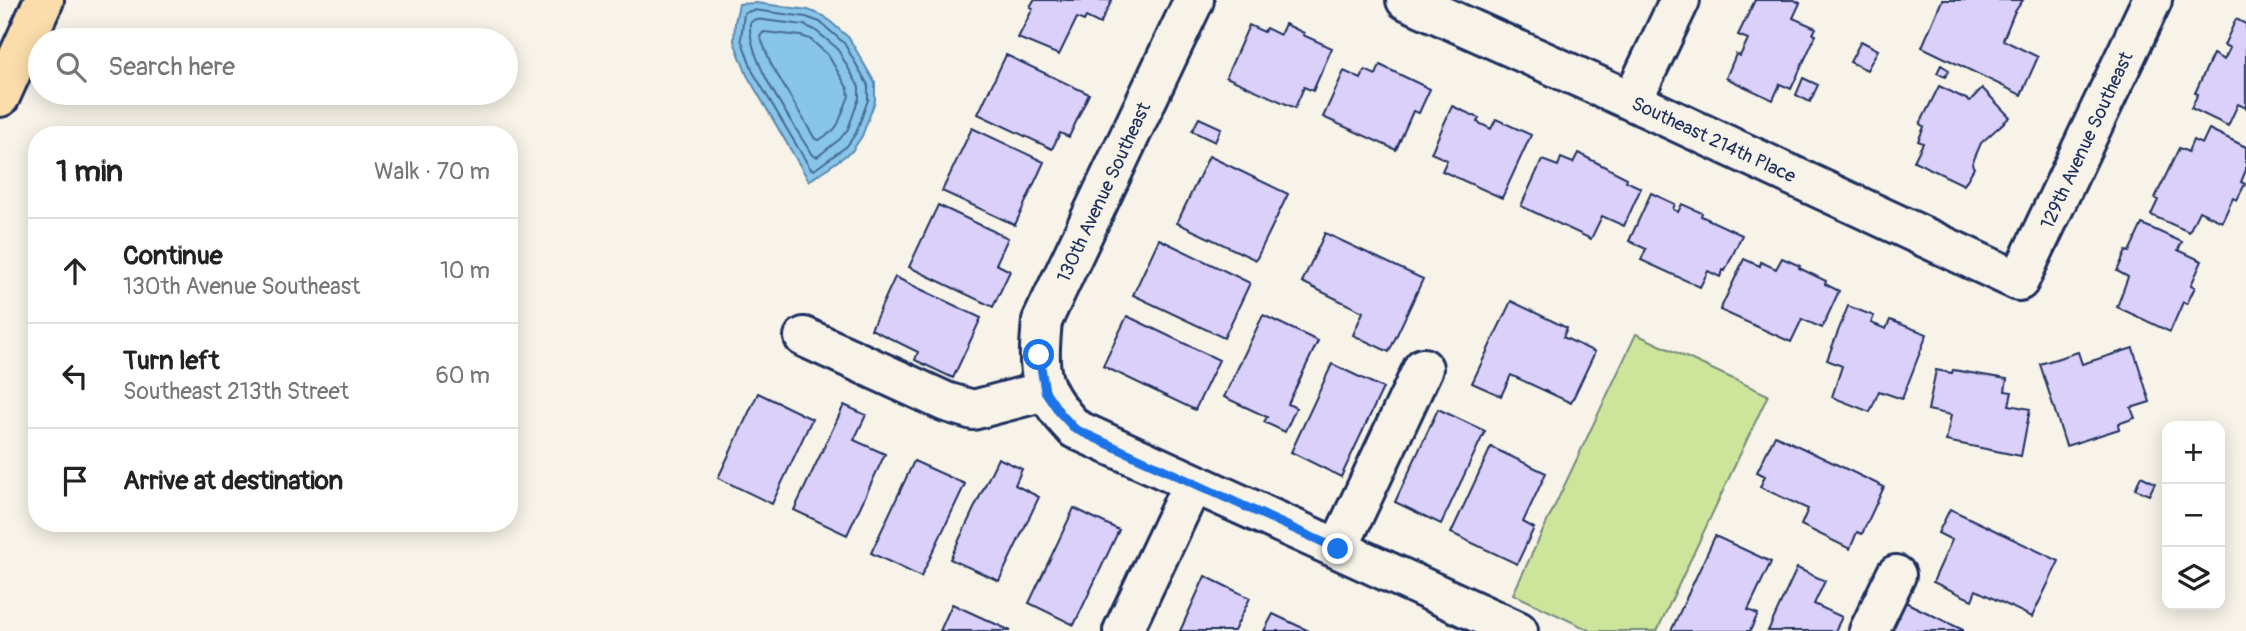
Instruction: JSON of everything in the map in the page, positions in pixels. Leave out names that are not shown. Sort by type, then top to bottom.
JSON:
[{"type":"main road","points":[[31,28],[44,0]]},
{"type":"main road","points":[[0,97],[28,35]]},
{"type":"street","name":"130th Avenue Southeast","points":[[1045,391],[1039,355],[1042,321],[1194,0]]},
{"type":"street","name":"Southeast 214th Place","points":[[1406,0],[1632,101],[2019,281]]},
{"type":"street","points":[[1632,101],[1680,0]]},
{"type":"street","name":"129th Avenue Southeast","points":[[2019,281],[2152,0]]},
{"type":"street","points":[[804,337],[946,402],[973,410],[1045,391],[1075,429],[1518,631]]},
{"type":"street","points":[[1338,549],[1423,368]]},
{"type":"street","points":[[1123,631],[1193,483]]},
{"type":"street","points":[[1869,631],[1896,575]]},
{"type":"green space","points":[[1636,334],[1768,395],[1657,631],[1591,631],[1513,594]]},
{"type":"water","points":[[756,3],[808,10],[824,16],[849,38],[875,83],[875,101],[862,136],[852,151],[809,181],[747,75],[734,41],[739,4]]},
{"type":"building","points":[[1034,0],[1112,0],[1100,24],[1086,17],[1084,21],[1077,18],[1059,55],[1018,38],[1033,8],[1030,7]]},
{"type":"building","points":[[1755,0],[1794,0],[1800,3],[1793,18],[1816,28],[1813,34],[1816,35],[1791,89],[1780,84],[1773,100],[1726,78],[1736,54],[1740,56],[1748,39],[1738,35]]},
{"type":"building","points":[[1942,0],[2023,0],[2014,13],[2003,40],[2038,57],[2021,95],[1922,47]]},
{"type":"building","points":[[2236,19],[2246,24],[2246,108],[2238,104],[2228,126],[2191,108],[2213,54],[2224,60],[2230,48],[2224,45]]},
{"type":"building","points":[[1285,24],[1332,48],[1313,91],[1304,87],[1295,108],[1226,77],[1249,25],[1264,32],[1266,28],[1280,35]]},
{"type":"building","points":[[1861,41],[1878,50],[1867,70],[1850,62]]},
{"type":"building","points":[[1006,55],[1089,94],[1069,137],[1060,133],[1052,149],[978,114]]},
{"type":"building","points":[[1380,65],[1430,89],[1419,113],[1413,111],[1396,150],[1323,117],[1344,71],[1361,79],[1365,70],[1376,75]]},
{"type":"building","points":[[1941,65],[1949,70],[1945,77],[1937,73]]},
{"type":"building","points":[[1803,78],[1818,85],[1810,102],[1796,95]]},
{"type":"building","points":[[1939,86],[1970,101],[1982,88],[2010,117],[1981,143],[1972,164],[1974,168],[1964,185],[1914,161],[1923,143],[1918,141],[1924,127],[1920,124]]},
{"type":"building","points":[[1452,106],[1479,118],[1477,122],[1491,129],[1496,119],[1531,135],[1502,198],[1442,171],[1447,160],[1431,153]]},
{"type":"building","points":[[1199,118],[1221,128],[1215,142],[1192,131]]},
{"type":"building","points":[[972,128],[1044,162],[1015,225],[942,191]]},
{"type":"building","points":[[2209,129],[2246,147],[2246,170],[2241,182],[2245,184],[2237,200],[2233,198],[2222,222],[2199,211],[2189,232],[2151,215],[2158,200],[2155,198],[2179,148],[2188,152],[2193,140],[2202,144]]},
{"type":"building","points":[[1578,153],[1641,188],[1624,226],[1602,216],[1591,239],[1521,206],[1542,160],[1558,166],[1561,158],[1573,163]]},
{"type":"building","points":[[1209,156],[1288,194],[1256,260],[1177,223]]},
{"type":"building","points":[[1651,193],[1675,204],[1673,209],[1678,212],[1682,204],[1742,235],[1720,277],[1708,271],[1700,287],[1641,260],[1646,249],[1629,241]]},
{"type":"building","points":[[938,205],[1008,238],[996,264],[1010,271],[993,307],[909,267]]},
{"type":"building","points":[[2142,224],[2182,242],[2178,250],[2202,261],[2191,285],[2195,287],[2187,304],[2183,302],[2170,332],[2117,307],[2128,277],[2117,271]]},
{"type":"building","points":[[1325,233],[1423,279],[1389,352],[1353,335],[1363,312],[1302,282]]},
{"type":"building","points":[[1159,239],[1250,283],[1224,338],[1133,295]]},
{"type":"building","points":[[1782,258],[1826,281],[1825,284],[1839,291],[1822,328],[1802,319],[1791,342],[1720,310],[1744,259],[1760,266],[1761,262],[1776,269]]},
{"type":"building","points":[[895,277],[981,318],[953,378],[915,360],[918,352],[871,329]]},
{"type":"building","points":[[1511,301],[1567,328],[1563,337],[1595,352],[1571,403],[1511,375],[1501,396],[1472,383]]},
{"type":"building","points":[[1848,306],[1874,316],[1871,323],[1886,329],[1890,320],[1927,334],[1902,399],[1879,391],[1870,412],[1832,397],[1842,366],[1827,360]]},
{"type":"building","points":[[1263,315],[1318,341],[1288,404],[1296,408],[1285,432],[1264,422],[1267,417],[1224,397]]},
{"type":"building","points":[[1127,316],[1219,360],[1195,410],[1103,366]]},
{"type":"building","points":[[2133,348],[2150,402],[2131,408],[2135,418],[2118,424],[2119,429],[2066,446],[2040,364],[2078,352],[2082,364]]},
{"type":"building","points":[[1332,364],[1383,388],[1341,477],[1291,452]]},
{"type":"building","points":[[1936,370],[1952,373],[1953,370],[2007,379],[2005,391],[2012,392],[2009,405],[2030,409],[2021,456],[1946,441],[1951,415],[1928,410]]},
{"type":"building","points":[[758,393],[812,419],[772,504],[718,478]]},
{"type":"building","points":[[844,405],[866,415],[854,440],[885,454],[847,535],[794,510]]},
{"type":"building","points":[[1438,409],[1485,431],[1441,524],[1395,502]]},
{"type":"building","points":[[1775,435],[1884,487],[1862,534],[1857,532],[1850,549],[1801,525],[1808,509],[1760,487],[1765,476],[1757,472]]},
{"type":"building","points":[[1491,447],[1546,473],[1523,522],[1534,528],[1517,564],[1451,533]]},
{"type":"building","points":[[998,458],[1022,469],[1015,485],[1039,497],[999,581],[950,559]]},
{"type":"building","points":[[914,461],[965,484],[921,577],[871,553]]},
{"type":"building","points":[[2141,476],[2155,483],[2149,495],[2135,489]]},
{"type":"building","points":[[1074,508],[1119,530],[1074,625],[1029,603]]},
{"type":"building","points":[[1950,509],[2059,561],[2032,617],[1976,590],[1972,600],[1933,582],[1952,540],[1938,533]]},
{"type":"building","points":[[1715,536],[1771,562],[1748,610],[1758,614],[1750,631],[1671,631]]},
{"type":"building","points":[[1797,568],[1825,581],[1814,604],[1842,617],[1835,631],[1768,631]]},
{"type":"building","points":[[1205,576],[1250,598],[1234,631],[1180,631]]},
{"type":"building","points":[[1899,599],[1963,630],[1963,631],[1884,631]]},
{"type":"building","points":[[952,604],[1011,631],[940,631]]},
{"type":"building","points":[[1273,614],[1309,631],[1264,631]]},
{"type":"route","points":[[1039,355],[1045,391],[1075,429],[1338,549]]}]
